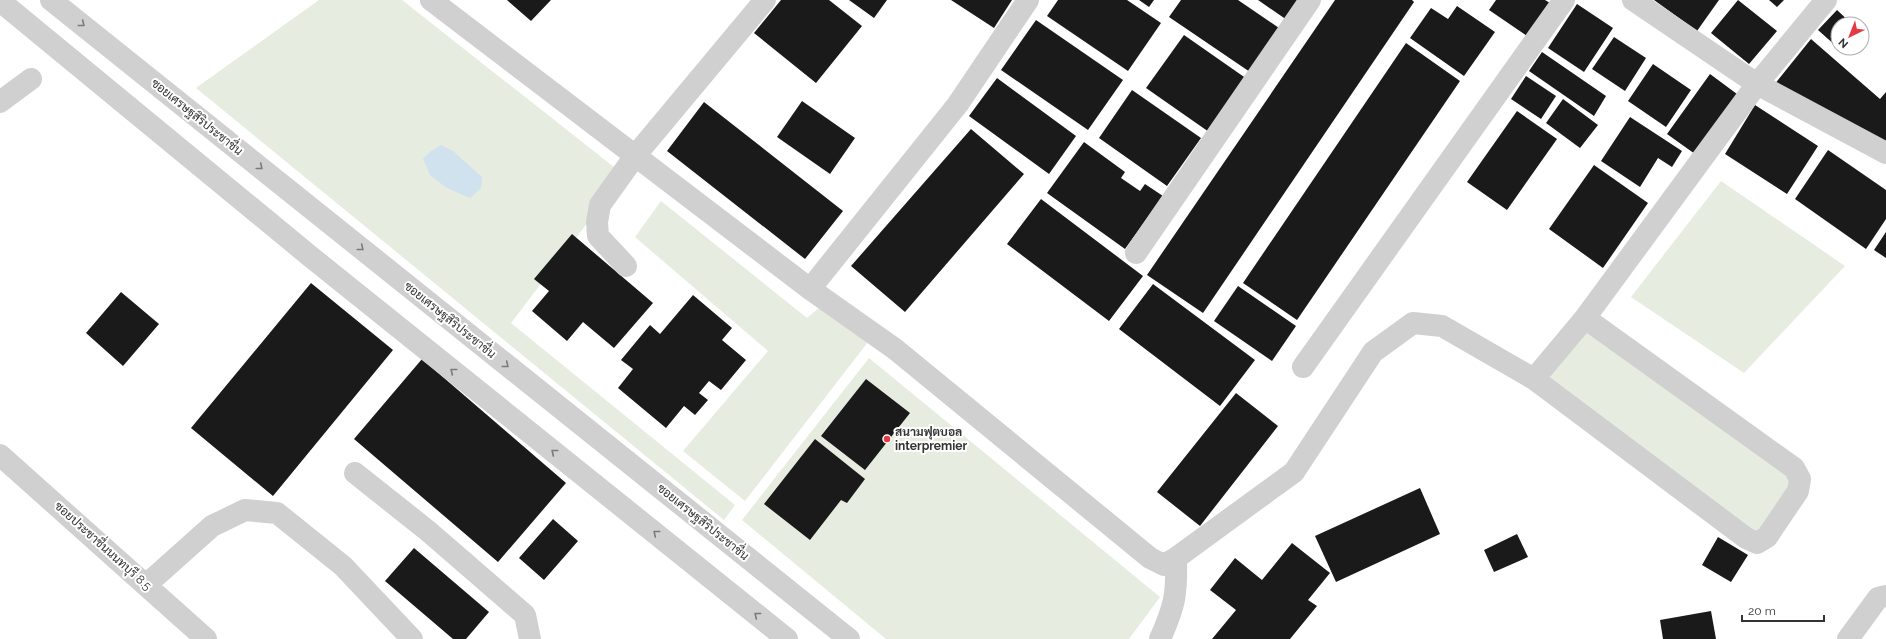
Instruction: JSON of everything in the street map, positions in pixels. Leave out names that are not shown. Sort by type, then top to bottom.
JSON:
[{"type":"street","name":"ซอยเศรษฐสิริประชาชื่น","points":[[51,0],[849,639]]},
{"type":"street","points":[[431,0],[810,289],[895,349],[1150,558],[1164,565],[1176,558],[1294,472],[1373,352],[1413,322],[1442,326],[1534,379],[1746,538],[1757,543],[1768,537],[1798,491],[1800,479],[1794,468],[1585,318]]},
{"type":"street","points":[[626,266],[598,236],[597,222],[600,205],[635,156],[765,0]]},
{"type":"street","points":[[810,289],[958,104],[1028,0]]},
{"type":"street","points":[[1136,253],[1310,0]]},
{"type":"street","points":[[1303,368],[1564,0]]},
{"type":"street","points":[[1633,0],[1757,84],[1886,152]]},
{"type":"street","points":[[1534,379],[1585,318],[1757,84],[1826,0]]},
{"type":"street","points":[[0,1],[324,267],[787,639]]},
{"type":"street","points":[[0,102],[30,79]]},
{"type":"street","name":"ซอยประชาชื่นนนทบุรี 8.5","points":[[0,455],[206,639]]},
{"type":"street","points":[[355,473],[428,531],[525,615],[530,639]]},
{"type":"street","points":[[146,585],[212,526],[245,510],[277,513],[343,566],[412,639]]},
{"type":"street","points":[[1160,639],[1173,611],[1176,597],[1176,558]]},
{"type":"street","points":[[1848,639],[1878,598],[1886,596]]},
{"type":"shaded area","points":[[319,0],[402,0],[624,175],[511,323],[735,505],[724,520],[196,88]]},
{"type":"shaded area","points":[[1721,181],[1845,266],[1744,373],[1631,297]]},
{"type":"shaded area","points":[[661,201],[807,318],[826,302],[868,342],[745,501],[683,451],[768,351],[635,237]]},
{"type":"shaded area","points":[[1588,313],[1808,475],[1760,544],[1538,379]]},
{"type":"shaded area","name":"สนามฟุตบอล interpremier","points":[[869,358],[1160,597],[1129,639],[886,639],[742,520]]},
{"type":"water","points":[[441,145],[453,151],[482,177],[481,188],[470,198],[447,188],[430,175],[423,159],[431,151]]},
{"type":"building","points":[[507,0],[551,0],[531,21]]},
{"type":"building","points":[[781,0],[829,0],[862,26],[816,83],[754,33]]},
{"type":"building","points":[[849,0],[887,0],[874,18]]},
{"type":"building","points":[[951,0],[1012,0],[994,28]]},
{"type":"building","points":[[1058,0],[1127,0],[1161,23],[1128,71],[1047,16]]},
{"type":"building","points":[[1139,0],[1154,0],[1149,7]]},
{"type":"building","points":[[1181,0],[1238,0],[1279,28],[1250,72],[1169,17]]},
{"type":"building","points":[[1258,0],[1301,0],[1287,20]]},
{"type":"building","points":[[1335,0],[1412,0],[1414,2],[1203,313],[1147,275]]},
{"type":"building","points":[[1496,0],[1545,0],[1550,3],[1527,36],[1489,10]]},
{"type":"building","points":[[1654,0],[1719,0],[1697,31]]},
{"type":"building","points":[[1738,0],[1777,31],[1749,64],[1711,33]]},
{"type":"building","points":[[1769,0],[1784,0],[1777,7]]},
{"type":"building","points":[[1577,4],[1613,28],[1584,72],[1548,48]]},
{"type":"building","points":[[1457,6],[1495,32],[1464,76],[1410,38],[1431,8],[1448,19]]},
{"type":"building","points":[[1837,10],[1843,16],[1831,16]]},
{"type":"building","points":[[1830,17],[1830,41],[1818,30]]},
{"type":"building","points":[[1036,20],[1123,80],[1088,130],[1001,70]]},
{"type":"building","points":[[1184,35],[1247,79],[1209,132],[1146,88]]},
{"type":"building","points":[[1614,37],[1646,58],[1625,91],[1592,69]]},
{"type":"building","points":[[1811,39],[1880,99],[1886,92],[1886,144],[1774,85]]},
{"type":"building","points":[[1406,43],[1460,81],[1297,320],[1243,283]]},
{"type":"building","points":[[1542,52],[1606,96],[1594,116],[1529,71]]},
{"type":"building","points":[[1653,64],[1691,90],[1666,127],[1628,101]]},
{"type":"building","points":[[1710,74],[1737,94],[1695,154],[1667,134]]},
{"type":"building","points":[[1526,76],[1556,96],[1541,119],[1511,99]]},
{"type":"building","points":[[997,78],[1076,136],[1049,174],[969,116]]},
{"type":"building","points":[[1132,90],[1201,138],[1167,186],[1099,138]]},
{"type":"building","points":[[1563,99],[1598,125],[1580,148],[1546,123]]},
{"type":"building","points":[[802,101],[855,138],[830,174],[777,137]]},
{"type":"building","points":[[704,102],[843,211],[805,259],[667,151]]},
{"type":"building","points":[[1755,105],[1818,146],[1787,194],[1725,154]]},
{"type":"building","points":[[1517,111],[1557,139],[1507,210],[1467,182]]},
{"type":"building","points":[[1630,117],[1682,151],[1672,167],[1658,158],[1640,187],[1601,161]]},
{"type":"building","points":[[971,129],[1024,174],[905,312],[851,266]]},
{"type":"building","points":[[1084,142],[1125,172],[1121,178],[1140,191],[1145,184],[1163,196],[1125,249],[1047,193]]},
{"type":"building","points":[[1828,150],[1886,190],[1886,219],[1866,249],[1795,199]]},
{"type":"building","points":[[1594,165],[1648,203],[1603,268],[1549,229]]},
{"type":"building","points":[[1041,199],[1143,276],[1109,321],[1007,244]]},
{"type":"building","points":[[1886,232],[1886,258],[1874,250]]},
{"type":"building","points":[[572,234],[653,303],[614,348],[583,322],[567,341],[532,311],[549,291],[534,279]]},
{"type":"building","points":[[311,283],[393,350],[273,496],[191,428]]},
{"type":"building","points":[[1153,284],[1255,360],[1220,406],[1119,329]]},
{"type":"building","points":[[1238,286],[1296,326],[1272,361],[1214,321]]},
{"type":"building","points":[[121,292],[159,324],[123,366],[86,333]]},
{"type":"building","points":[[693,295],[732,328],[722,340],[746,360],[721,390],[709,381],[699,393],[708,400],[695,415],[684,406],[666,428],[618,388],[633,369],[621,360],[650,325],[660,334]]},
{"type":"building","points":[[422,359],[566,483],[498,562],[354,439]]},
{"type":"building","points":[[866,379],[910,413],[865,470],[821,436]]},
{"type":"building","points":[[1236,393],[1278,426],[1200,526],[1157,492]]},
{"type":"building","points":[[815,439],[865,479],[847,503],[841,500],[810,540],[764,504]]},
{"type":"building","points":[[1420,488],[1440,534],[1336,582],[1315,536]]},
{"type":"building","points":[[553,519],[578,541],[544,580],[519,558]]},
{"type":"building","points":[[1517,534],[1528,557],[1494,572],[1484,550]]},
{"type":"building","points":[[1718,537],[1748,555],[1731,582],[1702,565]]},
{"type":"building","points":[[1292,543],[1330,573],[1308,600],[1317,606],[1290,639],[1212,639],[1236,610],[1210,590],[1235,558],[1262,580]]},
{"type":"building","points":[[414,548],[489,612],[466,639],[453,639],[385,581]]},
{"type":"building","points":[[1711,611],[1716,639],[1663,639],[1660,620]]},
{"type":"place","name":"สนามฟุตบอล interpremier","points":[[887,439]]}]
